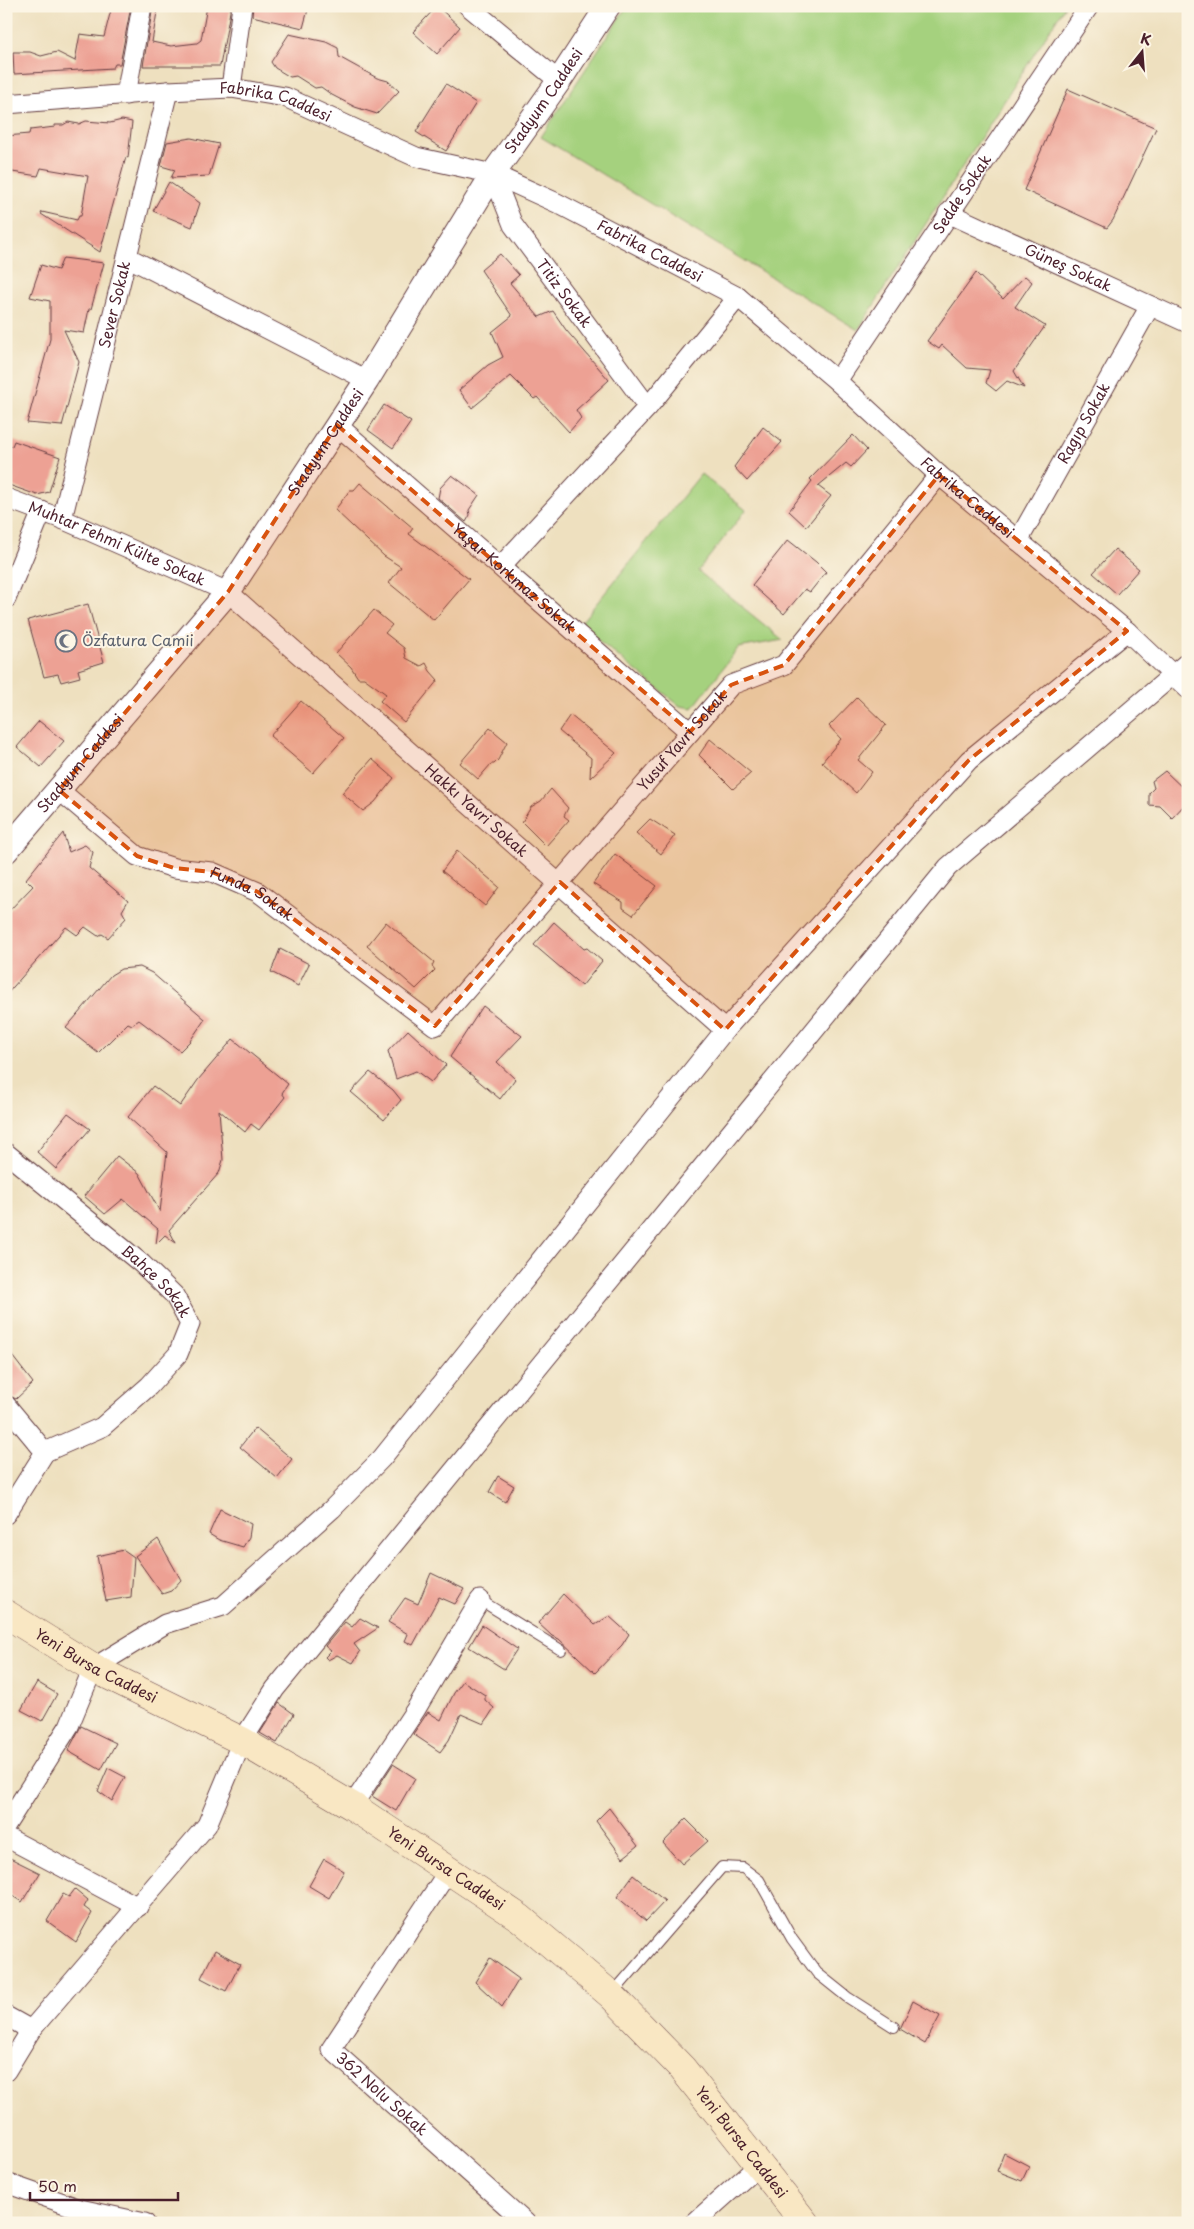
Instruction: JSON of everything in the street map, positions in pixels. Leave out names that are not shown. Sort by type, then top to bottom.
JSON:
[{"type":"main road","name":"Yeni Bursa Caddesi","points":[[6,1614],[93,1668],[242,1741],[352,1806],[520,1918],[611,1995],[682,2068],[805,2223]]},
{"type":"street","points":[[126,94],[142,6]]},
{"type":"street","points":[[230,88],[242,6]]},
{"type":"street","name":"Stadyum Caddesi","points":[[6,851],[228,592],[367,380],[492,174],[559,81],[608,6]]},
{"type":"street","name":"Sedde Sokak","points":[[837,381],[948,213],[1089,6]]},
{"type":"street","points":[[473,8],[559,81]]},
{"type":"street","name":"Fabrika Caddesi","points":[[6,104],[230,88],[285,97],[416,157],[492,174],[557,203],[738,297],[837,381],[939,475],[1127,631],[1181,668],[1188,689]]},
{"type":"street","name":"Sever Sokak","points":[[62,519],[168,91]]},
{"type":"street","name":"Titiz Sokak","points":[[492,174],[512,225],[648,407]]},
{"type":"street","name":"Güneş Sokak","points":[[948,213],[1188,323]]},
{"type":"street","points":[[127,257],[367,380]]},
{"type":"street","points":[[501,566],[648,407],[738,297]]},
{"type":"street","name":"Ragıp Sokak","points":[[1018,541],[1150,306]]},
{"type":"street","name":"Yaşar Korkmaz Sokak","points":[[337,425],[690,732]]},
{"type":"street","name":"Yusuf Yavri Sokak","points":[[435,1026],[731,685],[784,665],[939,475]]},
{"type":"street","name":"Muhtar Fehmi Külte Sokak","points":[[6,498],[62,519],[228,592]]},
{"type":"street","points":[[6,598],[42,511]]},
{"type":"street","name":"Hakkı Yavri Sokak","points":[[228,592],[560,882],[725,1030]]},
{"type":"street","points":[[6,1825],[69,1726],[93,1668],[165,1624],[223,1606],[332,1508],[363,1477],[388,1450],[725,1030],[969,760],[1127,631]]},
{"type":"street","points":[[6,2071],[30,2030],[207,1825],[242,1741],[275,1689],[948,867],[1181,668]]},
{"type":"street","name":"Funda Sokak","points":[[59,790],[137,856],[174,868],[212,872],[258,892],[435,1026]]},
{"type":"street","name":"Bahçe Sokak","points":[[6,1153],[142,1264],[174,1295],[190,1324],[178,1354],[149,1386],[102,1427],[45,1452]]},
{"type":"street","points":[[6,1405],[45,1452],[6,1514]]},
{"type":"street","points":[[352,1806],[416,1709],[480,1600]]},
{"type":"street","points":[[6,1837],[138,1907]]},
{"type":"street","name":"362 Nolu Sokak","points":[[449,1870],[331,2049],[526,2223]]},
{"type":"street","points":[[6,2016],[30,2030]]},
{"type":"street","points":[[694,2223],[759,2165]]},
{"type":"street","points":[[6,2183],[80,2209],[145,2223]]},
{"type":"lane","points":[[480,1600],[561,1650]]},
{"type":"lane","points":[[611,1995],[722,1867],[732,1866],[743,1868],[759,1880],[792,1939],[818,1973],[847,1997],[894,2027]]},
{"type":"highlighted area","points":[[337,425],[690,732],[731,685],[784,665],[939,475],[1127,631],[969,760],[725,1030],[560,882],[435,1026],[258,892],[212,872],[174,868],[137,856],[59,790],[228,592]]},
{"type":"green space","points":[[627,6],[1065,6],[858,330],[541,137]]},
{"type":"green space","points":[[701,474],[746,510],[698,571],[783,640],[738,648],[693,708],[680,706],[579,625]]},
{"type":"building","points":[[112,6],[131,6],[120,64],[115,64],[113,68],[14,74],[13,52],[30,52],[41,56],[57,52],[75,61],[80,34],[104,37]]},
{"type":"building","points":[[153,6],[158,6],[152,42],[171,46],[197,43],[201,40],[207,6],[231,6],[220,66],[143,66]]},
{"type":"building","points":[[253,6],[309,6],[303,28],[252,16]]},
{"type":"building","points":[[437,6],[460,27],[437,54],[413,32]]},
{"type":"building","points":[[289,34],[326,42],[338,48],[339,57],[377,78],[388,81],[399,91],[377,114],[355,107],[321,87],[315,88],[296,76],[290,77],[275,68],[271,62]]},
{"type":"building","points":[[446,84],[476,103],[446,151],[416,132]]},
{"type":"building","points":[[1068,89],[1156,128],[1113,220],[1107,228],[1024,190]]},
{"type":"building","points":[[122,120],[132,122],[128,158],[126,157],[100,252],[41,214],[42,212],[77,220],[81,216],[88,176],[41,168],[38,176],[6,171],[6,136],[29,134],[30,130],[55,127],[55,125],[63,125],[68,122],[79,124],[86,121],[110,123]]},
{"type":"building","points":[[191,138],[219,144],[209,176],[171,178],[175,170],[161,166],[167,142]]},
{"type":"building","points":[[169,182],[200,203],[192,227],[153,211]]},
{"type":"building","points":[[500,254],[519,275],[510,283],[539,317],[553,311],[566,330],[609,380],[576,410],[581,418],[569,432],[537,397],[534,399],[511,376],[472,408],[459,390],[488,365],[503,357],[492,332],[512,316],[481,270]]},
{"type":"building","points":[[63,258],[104,263],[91,309],[89,309],[84,333],[64,330],[79,362],[62,426],[27,423],[50,339],[50,301],[30,297],[41,265],[58,270]]},
{"type":"building","points":[[976,273],[1003,299],[1025,276],[1032,282],[1015,307],[1045,326],[1014,371],[1024,388],[1007,381],[996,391],[986,383],[990,370],[967,368],[942,345],[939,349],[927,341]]},
{"type":"building","points":[[384,405],[411,422],[393,448],[368,430]]},
{"type":"building","points":[[763,427],[782,442],[747,481],[734,467]]},
{"type":"building","points":[[853,435],[867,450],[851,467],[846,463],[818,486],[831,496],[806,527],[789,511],[812,481],[810,479]]},
{"type":"building","points":[[14,441],[60,457],[49,492],[37,495],[6,484],[6,443],[12,446]]},
{"type":"building","points":[[452,475],[479,495],[469,510],[470,515],[466,522],[438,498],[440,488]]},
{"type":"building","points":[[360,483],[413,528],[409,534],[469,579],[434,620],[389,583],[401,567],[384,556],[335,510],[350,490],[354,490]]},
{"type":"building","points":[[788,540],[826,572],[810,592],[805,589],[784,614],[752,585]]},
{"type":"building","points":[[1115,549],[1139,569],[1117,594],[1093,573]]},
{"type":"building","name":"Özfatura Camii","points":[[88,604],[104,662],[78,670],[80,677],[61,682],[58,674],[44,677],[28,620]]},
{"type":"building","points":[[374,610],[392,625],[385,633],[404,648],[406,658],[421,666],[426,663],[438,680],[404,722],[380,701],[386,694],[364,678],[358,678],[351,667],[336,653]]},
{"type":"building","points":[[857,697],[886,725],[858,760],[872,772],[856,793],[822,762],[841,739],[829,726]]},
{"type":"building","points":[[301,701],[344,738],[313,773],[270,736]]},
{"type":"building","points":[[570,715],[616,753],[590,778],[591,758],[559,731]]},
{"type":"building","points":[[39,721],[64,741],[41,767],[17,747]]},
{"type":"building","points":[[490,728],[507,742],[498,760],[491,764],[478,779],[460,763]]},
{"type":"building","points":[[710,739],[751,773],[733,789],[699,755]]},
{"type":"building","points":[[372,759],[394,778],[375,802],[363,811],[342,793]]},
{"type":"building","points":[[1165,771],[1188,793],[1188,801],[1172,818],[1160,806],[1149,805],[1149,793],[1154,788],[1152,781]]},
{"type":"building","points":[[551,789],[568,808],[564,816],[569,820],[546,846],[522,822],[531,807],[541,801]]},
{"type":"building","points":[[650,819],[675,835],[661,854],[636,833]]},
{"type":"building","points":[[63,833],[69,852],[85,845],[93,852],[89,868],[128,901],[122,911],[126,918],[108,938],[102,934],[98,936],[85,927],[77,935],[66,927],[6,995],[6,914],[33,886],[26,879]]},
{"type":"building","points":[[457,851],[499,887],[485,906],[442,871]]},
{"type":"building","points":[[615,854],[657,886],[633,915],[623,908],[623,902],[593,884]]},
{"type":"building","points":[[386,922],[434,962],[432,966],[435,970],[416,989],[367,946]]},
{"type":"building","points":[[554,922],[584,949],[587,948],[602,961],[582,986],[534,945]]},
{"type":"building","points":[[280,949],[309,964],[298,986],[271,972]]},
{"type":"building","points":[[140,967],[152,973],[205,1019],[190,1041],[180,1051],[139,1020],[132,1025],[128,1023],[98,1053],[66,1028],[111,975],[121,969]]},
{"type":"building","points":[[483,1006],[522,1036],[497,1062],[515,1079],[500,1099],[450,1057]]},
{"type":"building","points":[[408,1030],[446,1065],[431,1082],[416,1071],[396,1079],[388,1051]]},
{"type":"building","points":[[233,1039],[288,1084],[282,1093],[285,1097],[259,1130],[251,1124],[245,1132],[219,1110],[223,1160],[219,1173],[169,1230],[176,1243],[165,1235],[156,1244],[158,1229],[123,1199],[105,1214],[84,1196],[117,1156],[139,1173],[160,1212],[167,1152],[128,1117],[153,1086],[180,1106],[198,1080]]},
{"type":"building","points":[[370,1072],[393,1090],[401,1100],[384,1120],[351,1092]]},
{"type":"building","points":[[68,1113],[90,1129],[56,1169],[37,1152]]},
{"type":"building","points":[[6,1348],[33,1383],[16,1399],[6,1394]]},
{"type":"building","points":[[255,1428],[292,1459],[277,1478],[240,1447]]},
{"type":"building","points":[[498,1476],[514,1486],[505,1502],[489,1492]]},
{"type":"building","points":[[220,1509],[251,1524],[249,1537],[243,1547],[219,1540],[209,1534]]},
{"type":"building","points":[[158,1539],[181,1580],[171,1591],[162,1594],[135,1556]]},
{"type":"building","points":[[124,1550],[134,1557],[131,1597],[106,1601],[97,1556]]},
{"type":"building","points":[[431,1573],[464,1589],[455,1604],[439,1597],[413,1645],[405,1641],[408,1634],[388,1622],[405,1598],[418,1604]]},
{"type":"building","points":[[563,1594],[595,1625],[609,1616],[629,1634],[622,1645],[595,1673],[559,1639],[552,1636],[538,1623]]},
{"type":"building","points":[[360,1618],[378,1628],[354,1644],[360,1652],[353,1663],[337,1655],[328,1660],[325,1657],[331,1651],[325,1646],[345,1622],[352,1627]]},
{"type":"building","points":[[482,1625],[517,1649],[504,1669],[469,1647]]},
{"type":"building","points":[[463,1681],[485,1695],[485,1700],[494,1708],[484,1724],[461,1714],[449,1740],[440,1752],[413,1734],[428,1712],[441,1720],[454,1693]]},
{"type":"building","points":[[37,1682],[57,1694],[42,1721],[21,1710]]},
{"type":"building","points":[[279,1703],[294,1714],[277,1743],[260,1733]]},
{"type":"building","points":[[81,1726],[116,1743],[101,1770],[68,1751]]},
{"type":"building","points":[[393,1764],[415,1778],[396,1811],[372,1796]]},
{"type":"building","points":[[108,1768],[125,1777],[112,1801],[98,1791]]},
{"type":"building","points":[[609,1808],[638,1846],[623,1858],[596,1821]]},
{"type":"building","points":[[686,1819],[708,1841],[682,1864],[663,1843]]},
{"type":"building","points":[[6,1856],[40,1873],[22,1902],[6,1892]]},
{"type":"building","points":[[324,1859],[344,1871],[329,1898],[309,1886]]},
{"type":"building","points":[[633,1875],[665,1901],[646,1921],[617,1897]]},
{"type":"building","points":[[75,1889],[88,1900],[84,1907],[92,1913],[76,1942],[47,1921],[63,1894],[69,1897]]},
{"type":"building","points":[[215,1950],[240,1964],[226,1991],[201,1978]]},
{"type":"building","points":[[490,1958],[519,1979],[502,2007],[475,1982]]},
{"type":"building","points":[[913,2001],[940,2016],[925,2044],[900,2029]]},
{"type":"building","points":[[1004,2153],[1029,2166],[1022,2181],[997,2171]]},
{"type":"place","name":"Özfatura Camii","points":[[66,641]]}]
